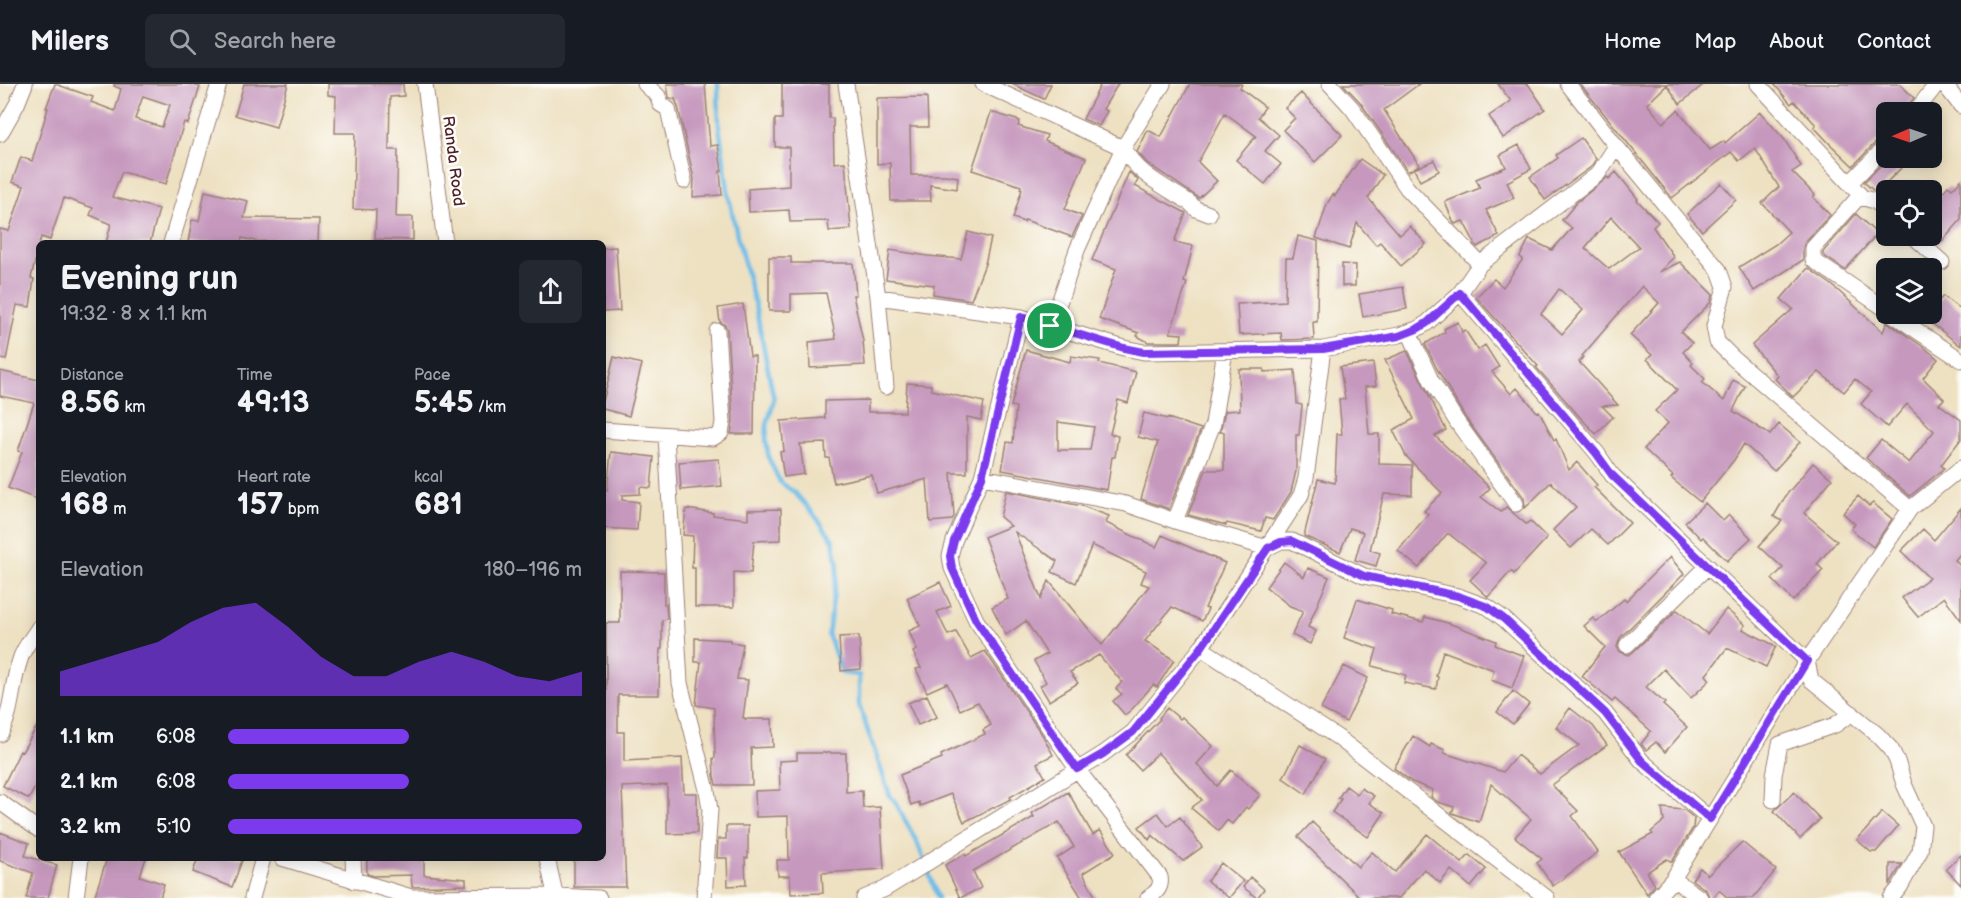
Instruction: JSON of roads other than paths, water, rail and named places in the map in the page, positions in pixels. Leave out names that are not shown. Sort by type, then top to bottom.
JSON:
[{"type":"street","points":[[0,134],[25,84]]},
{"type":"street","points":[[172,240],[219,84]]},
{"type":"street","name":"Randa Road","points":[[425,84],[445,240]]},
{"type":"street","points":[[645,84],[658,96],[660,104],[668,109],[684,182]]},
{"type":"street","points":[[846,84],[878,297],[886,387]]},
{"type":"street","points":[[983,84],[1123,148],[1131,162],[1143,174],[1196,209],[1209,214]]},
{"type":"street","points":[[1050,326],[1077,250],[1123,148],[1163,84]]},
{"type":"street","points":[[1330,84],[1352,108],[1407,188],[1480,264]]},
{"type":"street","points":[[1568,84],[1616,146],[1719,270],[1725,287],[1714,326],[1717,342],[1732,358],[1910,510]]},
{"type":"street","points":[[1758,84],[1862,197],[1876,201]]},
{"type":"street","points":[[1923,102],[1937,84]]},
{"type":"street","points":[[1944,84],[1961,106]]},
{"type":"street","points":[[878,297],[1021,317],[1144,352],[1323,349],[1399,336],[1427,323],[1460,293],[1480,264],[1598,174],[1616,146]]},
{"type":"street","points":[[1850,183],[1876,156]]},
{"type":"street","points":[[1862,197],[1857,199],[1813,248],[1813,260],[1876,303]]},
{"type":"street","points":[[1924,246],[1938,258]]},
{"type":"street","points":[[1460,293],[1596,453],[1612,475],[1807,661],[1811,680],[1878,735],[1891,749],[1898,761],[1904,784],[1923,826],[1920,851],[1900,887],[1891,898]]},
{"type":"street","points":[[1021,317],[982,477],[954,541],[950,556],[952,568],[976,620],[1077,769],[1160,877],[1161,884],[1157,892],[1148,898]]},
{"type":"street","points":[[1907,324],[1961,360]]},
{"type":"street","points":[[606,430],[713,438],[721,433],[723,422],[717,331]]},
{"type":"street","points":[[1409,332],[1431,380],[1457,422],[1516,504]]},
{"type":"street","points":[[864,898],[885,889],[1103,754],[1133,732],[1201,648],[1301,495],[1306,478],[1323,349]]},
{"type":"street","points":[[1175,521],[1213,424],[1225,351]]},
{"type":"street","points":[[666,435],[680,683],[710,810],[704,898]]},
{"type":"street","points":[[1656,898],[1672,879],[1807,661],[1910,510],[1961,468]]},
{"type":"street","points":[[982,477],[1126,504],[1268,548],[1281,542],[1292,541],[1364,576],[1458,596],[1488,607],[1504,619],[1605,713],[1642,761],[1710,819]]},
{"type":"street","points":[[1627,645],[1708,567]]},
{"type":"street","points":[[0,734],[9,714],[20,657],[36,632]]},
{"type":"street","points":[[1201,648],[1336,737],[1539,896]]},
{"type":"street","points":[[1773,800],[1774,776],[1780,744],[1835,725],[1852,713]]},
{"type":"street","points":[[0,802],[36,828]]},
{"type":"street","points":[[76,898],[81,861]]},
{"type":"street","points":[[252,898],[262,861]]},
{"type":"street","points":[[291,861],[411,897],[599,898]]},
{"type":"street","points":[[353,861],[354,881]]},
{"type":"street","points":[[548,861],[556,897]]},
{"type":"street","points":[[1672,879],[1700,898]]},
{"type":"waterway","points":[[718,84],[719,126],[729,197],[756,309],[774,400],[767,425],[766,441],[769,459],[780,482],[795,493],[833,540],[838,565],[828,634],[842,673],[859,675],[859,705],[890,796],[917,842],[924,860]]},
{"type":"waterway","points":[[927,868],[938,898]]}]
